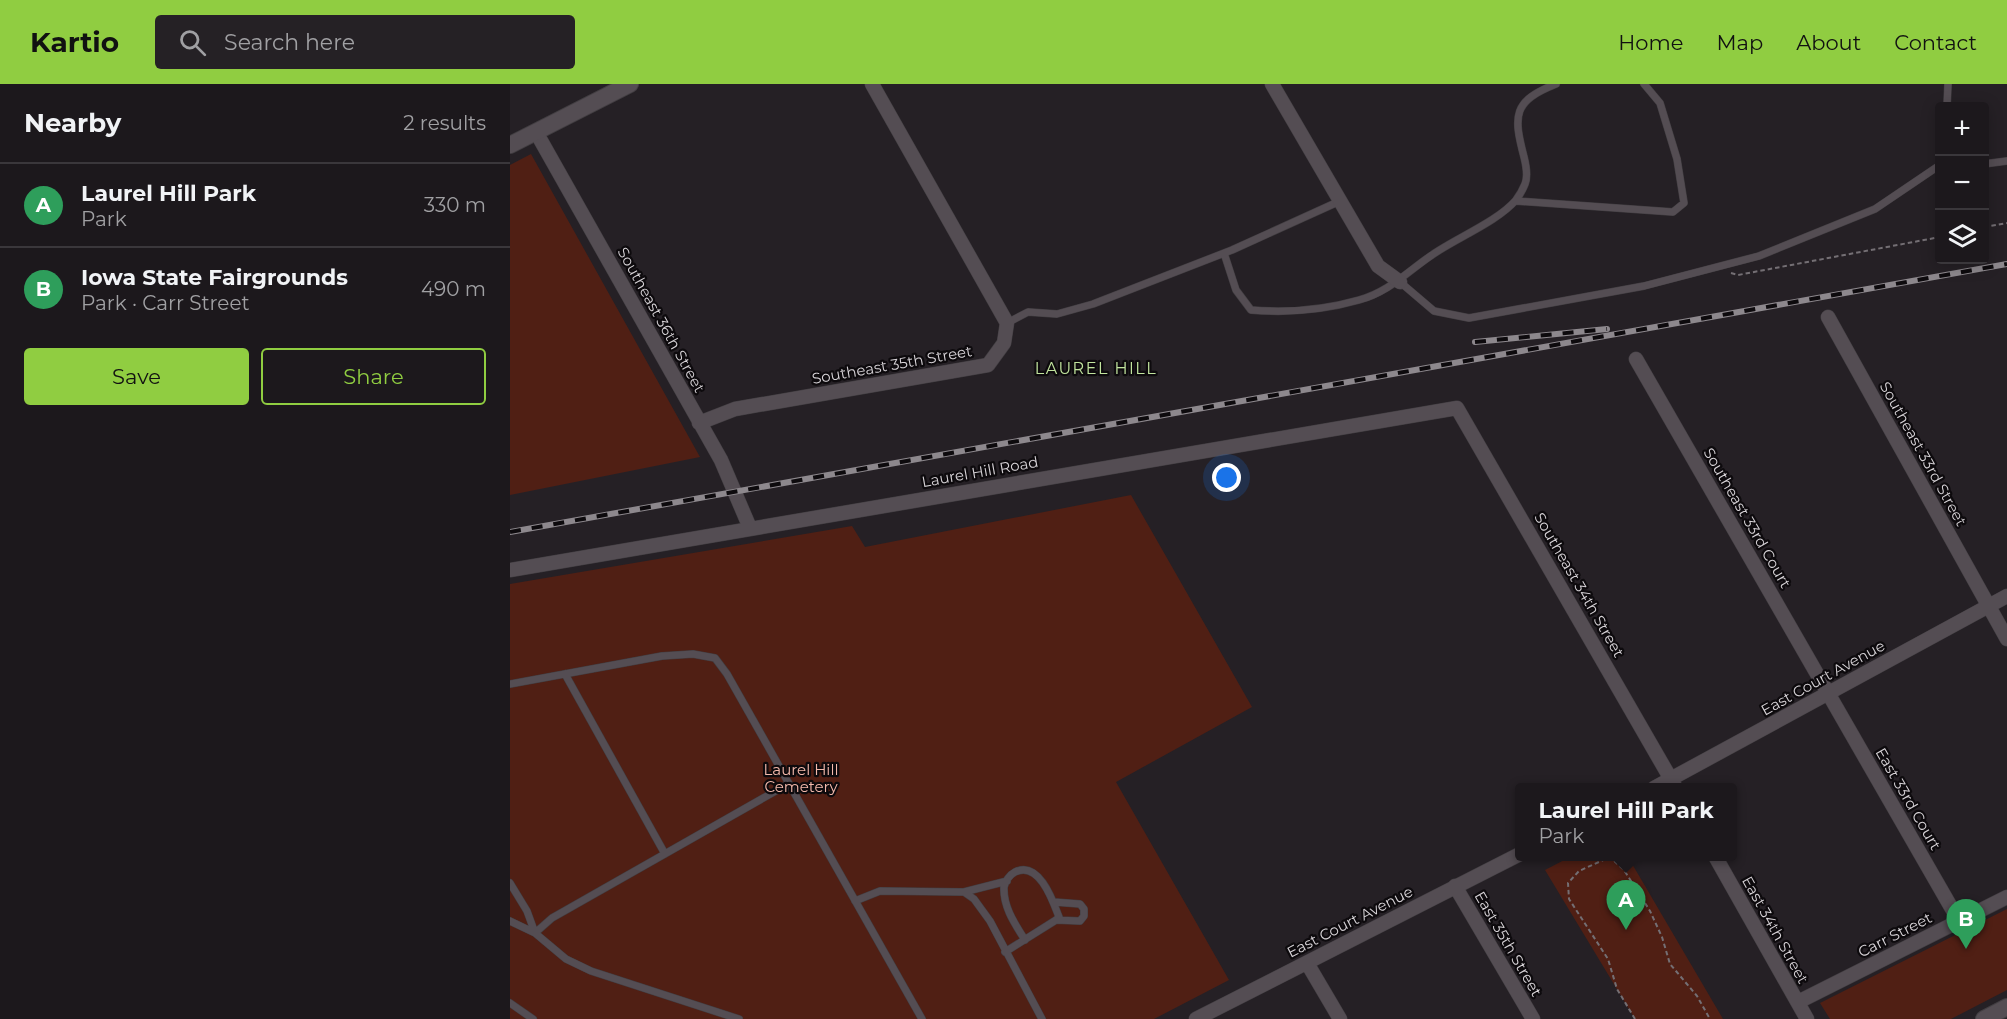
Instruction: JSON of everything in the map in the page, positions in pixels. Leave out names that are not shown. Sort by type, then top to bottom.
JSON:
[{"type":"street","points":[[510,145],[630,84]]},
{"type":"street","points":[[872,84],[1007,323]]},
{"type":"street","points":[[1272,84],[1378,266],[1400,282]]},
{"type":"street","name":"Southeast 36th Street","points":[[536,132],[733,485],[750,528]]},
{"type":"street","name":"Southeast 33rd Street","points":[[1828,317],[2007,639]]},
{"type":"street","name":"Southeast 35th Street","points":[[699,423],[735,409],[988,365],[1004,343],[1007,323]]},
{"type":"street","name":"Southeast 33rd Court","points":[[1636,359],[1829,694]]},
{"type":"street","name":"Laurel Hill Road","points":[[510,570],[1457,408]]},
{"type":"street","name":"Southeast 34th Street","points":[[1457,408],[1674,783]]},
{"type":"street","name":"East Court Avenue","points":[[1674,783],[2007,596]]},
{"type":"street","name":"East 33rd Court","points":[[1829,694],[1959,921]]},
{"type":"street","name":"East Court Avenue","points":[[1196,1019],[1515,856]]},
{"type":"street","name":"East 34th Street","points":[[1718,861],[1807,1019]]},
{"type":"street","name":"East 35th Street","points":[[1455,886],[1533,1019]]},
{"type":"street","name":"Carr Street","points":[[1797,1002],[2007,897]]},
{"type":"street","points":[[1307,963],[1340,1019]]},
{"type":"street","points":[[1983,1019],[2007,1007]]},
{"type":"lane","points":[[1224,253],[1236,290],[1251,310],[1286,313],[1361,300],[1400,282],[1431,255],[1516,201],[1526,183],[1526,166],[1516,129],[1518,113],[1525,100],[1556,84]]},
{"type":"lane","points":[[1516,201],[1673,212],[1684,203],[1677,159],[1660,103],[1644,84]]},
{"type":"lane","points":[[1947,102],[1948,84]]},
{"type":"lane","points":[[1989,163],[2007,161]]},
{"type":"lane","points":[[1400,282],[1434,311],[1469,318],[1644,286],[1759,256],[1875,209],[1935,168]]},
{"type":"lane","points":[[1007,323],[1028,312],[1057,314],[1093,304],[1224,253],[1340,201]]},
{"type":"lane","points":[[510,684],[662,656],[693,654],[715,658],[727,674],[922,1019]]},
{"type":"lane","points":[[565,674],[665,854]]},
{"type":"lane","points":[[535,933],[552,918],[788,784]]},
{"type":"lane","points":[[1005,952],[1025,940],[1056,920],[1059,917],[1043,883],[1032,873],[1014,872],[1004,886],[1007,905],[1025,940]]},
{"type":"lane","points":[[855,901],[880,891],[964,892],[1007,881]]},
{"type":"lane","points":[[510,883],[527,910],[535,933]]},
{"type":"lane","points":[[964,892],[982,908],[1042,1019]]},
{"type":"lane","points":[[1053,902],[1080,904],[1084,909],[1084,916],[1080,921],[1056,920]]},
{"type":"lane","points":[[510,921],[535,933],[566,959],[591,971],[739,1019]]},
{"type":"lane","points":[[510,1003],[533,1019]]},
{"type":"path","points":[[1989,226],[2007,223]]},
{"type":"path","points":[[1707,269],[1738,275],[1935,238]]},
{"type":"path","points":[[1597,861],[1579,871],[1568,884],[1569,899],[1608,959],[1617,989],[1635,1019]]},
{"type":"path","points":[[1614,861],[1624,870],[1650,911],[1662,937],[1670,964],[1697,996],[1710,1019]]},
{"type":"green space","points":[[531,154],[700,457],[510,495],[510,165]]},
{"type":"green space","name":"Laurel Hill Cemetery","points":[[1131,495],[1252,707],[1116,782],[1229,980],[1154,1019],[510,1019],[510,584],[852,526],[865,547]]},
{"type":"green space","points":[[1562,861],[1630,861],[1723,1019],[1635,1019],[1545,870]]},
{"type":"green space","points":[[2007,909],[2007,990],[1951,1019],[1830,1019],[1820,1003]]},
{"type":"railway","points":[[510,532],[2007,264]]},
{"type":"railway","points":[[1475,342],[1607,329]]},
{"type":"place","name":"Laurel Hill Park","points":[[1626,930]]},
{"type":"place","name":"Iowa State Fairgrounds","points":[[1966,949]]},
{"type":"district","name":"LAUREL HILL","points":[[1096,368]]}]
